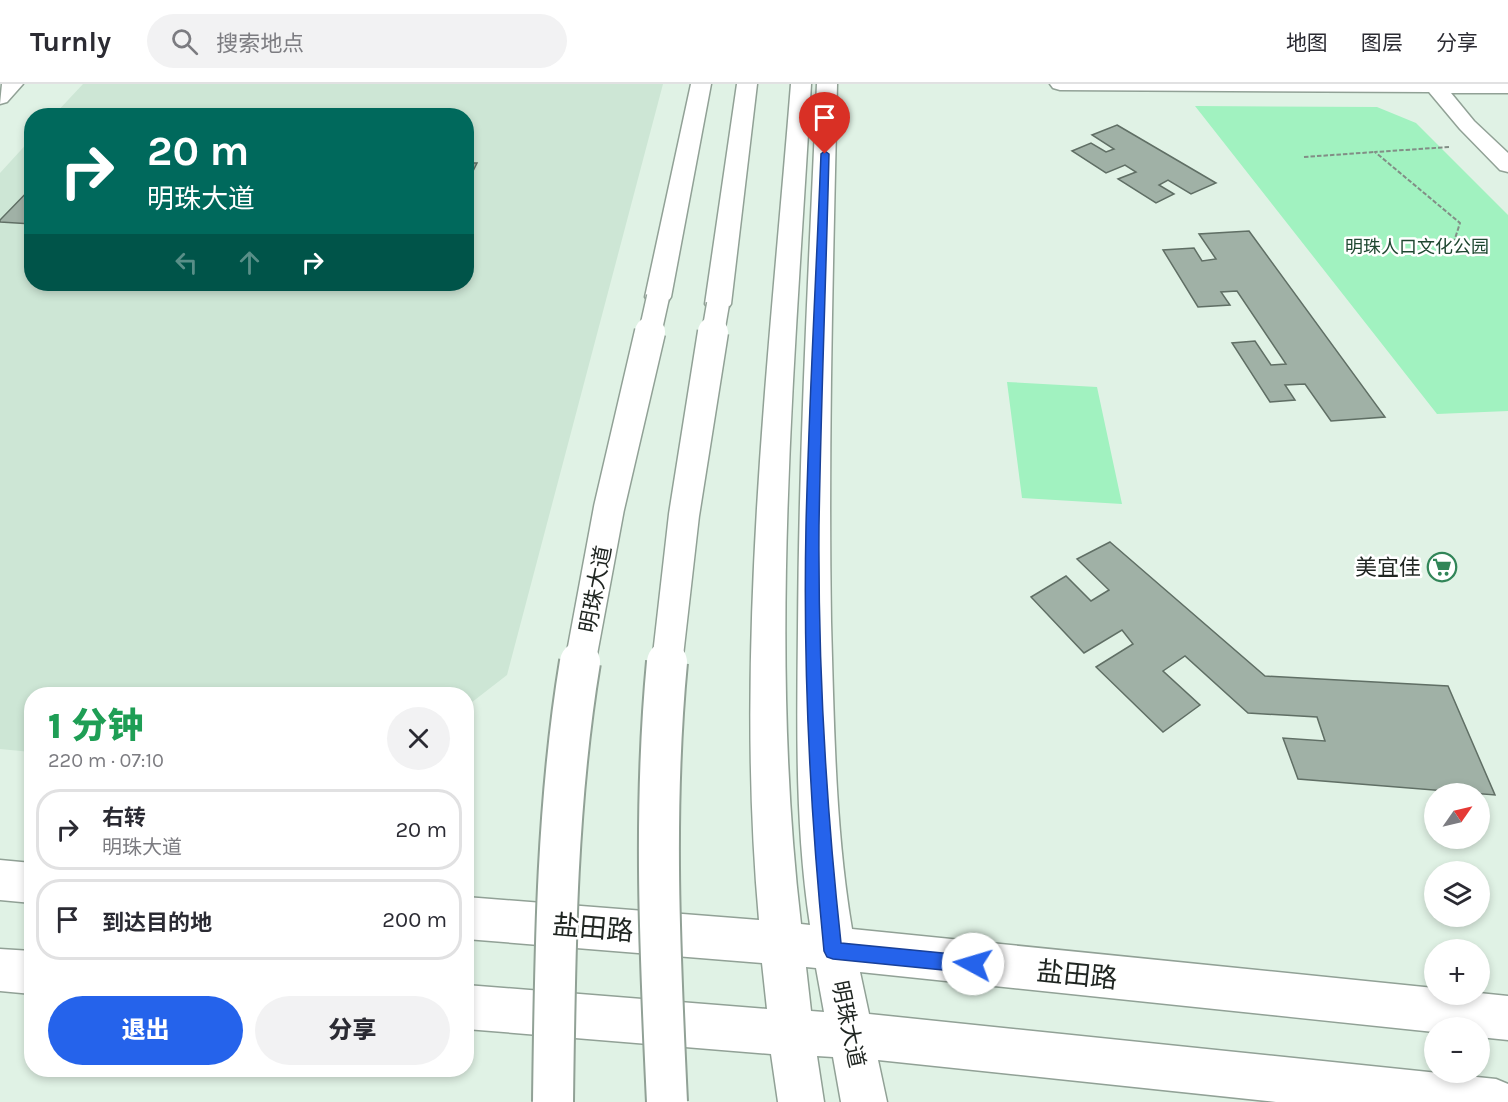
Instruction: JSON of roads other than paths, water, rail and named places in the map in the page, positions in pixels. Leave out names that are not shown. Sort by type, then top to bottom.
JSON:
[{"type":"street","points":[[0,98],[13,84]]},
{"type":"street","name":"明珠大道","points":[[553,1102],[556,904],[573,720],[594,583],[658,297],[701,84]]},
{"type":"street","points":[[667,1102],[658,904],[661,728],[680,535],[718,304],[747,84]]},
{"type":"street","points":[[801,84],[771,523],[768,676],[772,858],[790,1033],[801,1102]]},
{"type":"street","name":"明珠大道","points":[[827,84],[813,527],[814,680],[824,860],[833,951],[864,1102]]},
{"type":"street","points":[[1060,84],[1508,87]]},
{"type":"street","points":[[1446,85],[1508,141]]},
{"type":"street","points":[[1446,85],[1467,125],[1508,165]]},
{"type":"street","points":[[0,880],[24,882]]},
{"type":"street","name":"盐田路","points":[[474,919],[781,943],[833,951],[1508,1018]]},
{"type":"street","points":[[0,970],[24,972]]},
{"type":"street","points":[[474,1008],[790,1033],[852,1035],[1496,1102]]},
{"type":"place","name":"美宜佳","points":[[1442,567]]},
{"type":"park label","name":"明珠人口文化公园","points":[[1417,247]]}]
